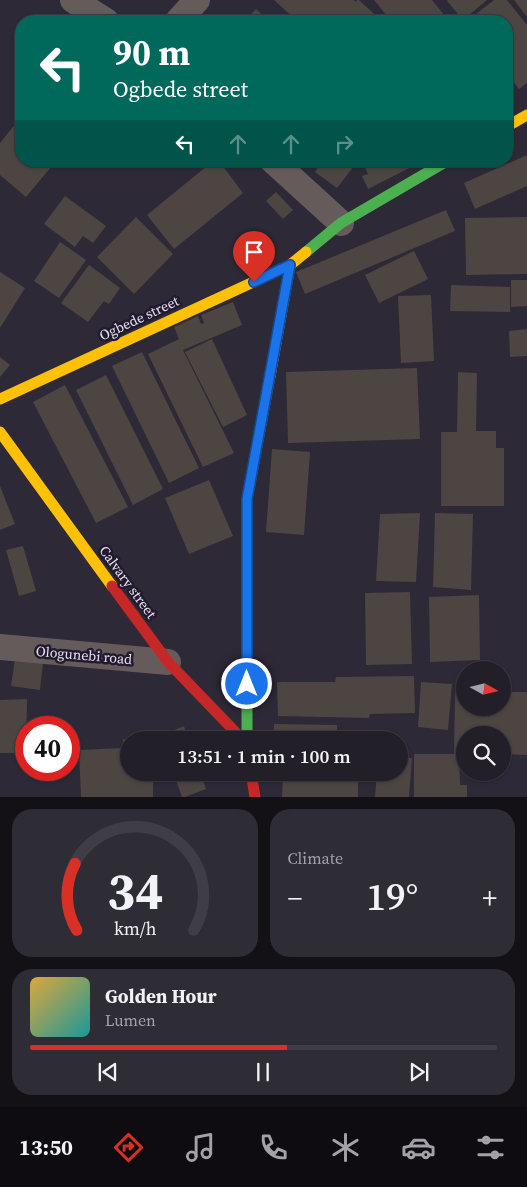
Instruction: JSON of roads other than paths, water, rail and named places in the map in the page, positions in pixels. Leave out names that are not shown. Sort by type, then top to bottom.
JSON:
[{"type":"street","points":[[73,0],[97,15]]},
{"type":"street","points":[[183,15],[197,0]]},
{"type":"street","points":[[513,123],[527,115]]},
{"type":"street","points":[[280,167],[341,223]]},
{"type":"street","name":"Ogbede street","points":[[0,399],[290,265],[341,223],[437,167]]},
{"type":"street","points":[[245,731],[247,499],[290,265]]},
{"type":"street","name":"Calvary street","points":[[0,432],[168,662],[236,731]]},
{"type":"street","name":"Ologunebi road","points":[[0,647],[168,662]]},
{"type":"street","points":[[253,781],[256,797]]}]
